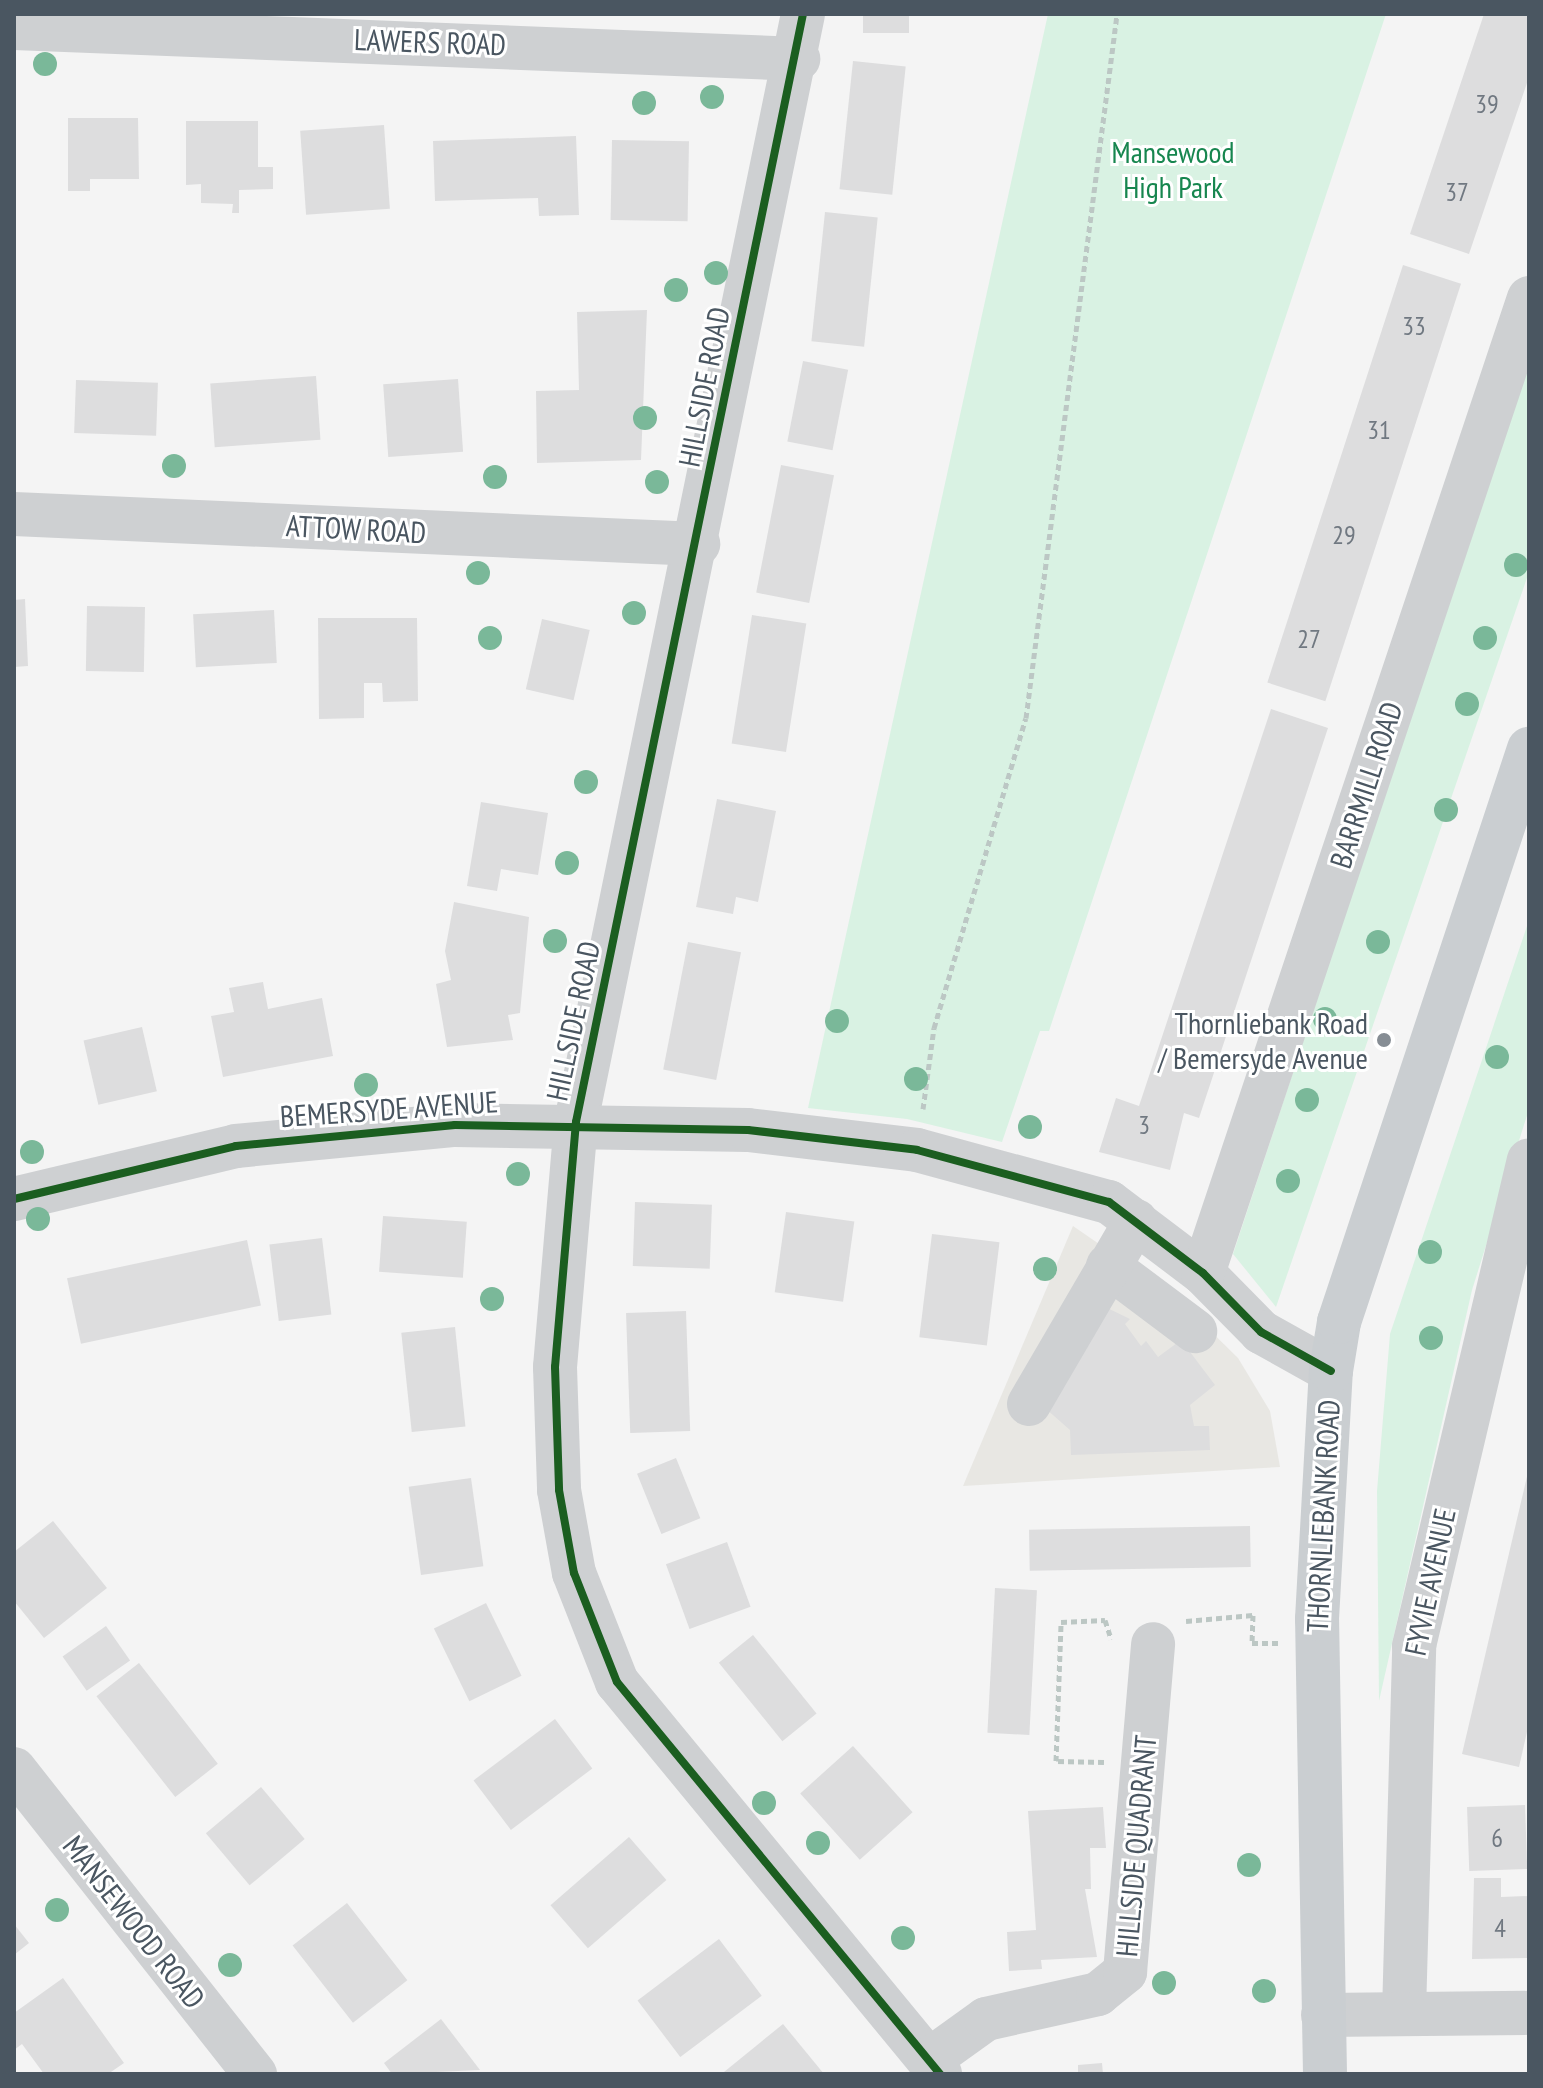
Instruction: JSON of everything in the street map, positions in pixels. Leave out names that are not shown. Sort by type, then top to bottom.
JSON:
[{"type":"main road","name":"THORNLIEBANK ROAD","points":[[1325,2074],[1317,1619],[1331,1371],[1339,1322],[1529,749]]},
{"type":"street","name":"HILLSIDE ROAD","points":[[803,14],[798,59],[576,1122],[555,1367],[559,1490],[598,1642],[617,1682],[706,1798],[935,2067]]},
{"type":"street","name":"LAWERS ROAD","points":[[14,28],[798,59]]},
{"type":"street","name":"BARRMILL ROAD","points":[[1203,1273],[1529,298]]},
{"type":"street","name":"ATTOW ROAD","points":[[14,514],[698,544]]},
{"type":"street","name":"BEMERSYDE AVENUE","points":[[14,1199],[236,1146],[350,1132],[576,1122],[748,1130],[917,1150],[1042,1179],[1109,1202],[1203,1273],[1261,1332],[1331,1371]]},
{"type":"street","name":"FYVIE AVENUE","points":[[1404,2013],[1414,1646],[1529,1160]]},
{"type":"street","points":[[1029,1404],[1136,1221]]},
{"type":"street","points":[[1108,1266],[1195,1331]]},
{"type":"street","name":"HILLSIDE QUADRANT","points":[[935,2067],[986,2019],[1098,1994],[1125,1972],[1150,1645]]},
{"type":"street","name":"MANSEWOOD ROAD","points":[[14,1769],[255,2074]]},
{"type":"street","points":[[1323,2015],[1529,2013]]},
{"type":"path","points":[[917,1150],[934,1028],[1026,718],[1117,14]]},
{"type":"path","points":[[1056,1761],[1061,1622],[1105,1620],[1150,1645],[1187,1617],[1253,1615]]},
{"type":"shaded area","points":[[1073,1226],[1176,1297],[1238,1358],[1270,1411],[1280,1467],[963,1486]]},
{"type":"green space","name":"Mansewood High Park","points":[[1048,14],[1386,14],[1049,1031],[1040,1031],[1002,1142],[907,1119],[808,1108]]},
{"type":"green space","points":[[1529,358],[1529,572],[1276,1307],[1233,1254]]},
{"type":"green space","points":[[1529,920],[1529,1109],[1472,1290],[1379,1701],[1377,1491],[1390,1334]]},
{"type":"building","points":[[863,14],[909,14],[909,33],[863,33]]},
{"type":"building","points":[[1484,14],[1529,14],[1529,77],[1469,254],[1410,234]]},
{"type":"building","points":[[853,61],[906,67],[892,195],[840,189]]},
{"type":"building","points":[[68,118],[138,118],[139,179],[90,179],[90,191],[68,191]]},
{"type":"building","points":[[186,121],[258,121],[258,167],[273,167],[273,189],[239,190],[239,213],[232,213],[233,204],[201,203],[201,184],[186,185]]},
{"type":"building","points":[[384,125],[390,209],[306,215],[300,131]]},
{"type":"building","points":[[576,136],[579,215],[539,216],[538,198],[435,201],[433,141]]},
{"type":"building","points":[[612,140],[689,141],[688,221],[611,220]]},
{"type":"building","points":[[825,212],[878,218],[864,347],[811,341]]},
{"type":"building","points":[[1403,265],[1461,284],[1325,701],[1267,683]]},
{"type":"building","points":[[647,310],[641,460],[537,463],[536,391],[579,390],[577,312]]},
{"type":"building","points":[[803,361],[848,370],[833,450],[787,441]]},
{"type":"building","points":[[316,376],[320,440],[215,447],[210,383]]},
{"type":"building","points":[[458,379],[463,452],[388,457],[383,384]]},
{"type":"building","points":[[76,380],[158,383],[156,436],[74,433]]},
{"type":"building","points":[[781,465],[834,475],[809,603],[756,593]]},
{"type":"building","points":[[25,599],[28,666],[14,667],[14,600]]},
{"type":"building","points":[[87,606],[145,607],[144,672],[86,671]]},
{"type":"building","points":[[274,610],[277,663],[196,667],[193,614]]},
{"type":"building","points":[[752,615],[806,624],[786,752],[732,743]]},
{"type":"building","points":[[318,618],[417,618],[418,701],[383,702],[382,683],[364,683],[364,718],[319,719]]},
{"type":"building","points":[[542,619],[590,630],[574,700],[526,689]]},
{"type":"building","points":[[1271,709],[1328,728],[1199,1118],[1184,1113],[1170,1170],[1099,1152],[1116,1098],[1139,1106]]},
{"type":"building","points":[[717,799],[776,811],[758,902],[736,897],[733,914],[696,907]]},
{"type":"building","points":[[481,802],[548,813],[538,875],[501,869],[497,891],[467,886]]},
{"type":"building","points":[[454,902],[529,917],[520,1013],[508,1015],[513,1040],[447,1047],[436,984],[451,980],[445,951]]},
{"type":"building","points":[[688,942],[741,952],[716,1080],[663,1070]]},
{"type":"building","points":[[263,982],[268,1009],[322,998],[333,1056],[223,1077],[211,1016],[234,1012],[229,988]]},
{"type":"building","points":[[142,1027],[157,1091],[98,1105],[84,1040]]},
{"type":"building","points":[[635,1202],[712,1205],[710,1269],[633,1266]]},
{"type":"building","points":[[786,1212],[854,1222],[843,1302],[775,1292]]},
{"type":"building","points":[[383,1216],[467,1222],[463,1278],[379,1272]]},
{"type":"building","points":[[932,1234],[999,1242],[987,1346],[919,1337]]},
{"type":"building","points":[[322,1238],[331,1314],[279,1321],[269,1244]]},
{"type":"building","points":[[247,1240],[261,1306],[81,1344],[67,1278]]},
{"type":"building","points":[[1095,1302],[1130,1319],[1125,1324],[1141,1346],[1146,1341],[1158,1357],[1181,1340],[1215,1385],[1190,1405],[1194,1426],[1209,1426],[1210,1450],[1071,1455],[1070,1430],[1045,1408]]},
{"type":"building","points":[[686,1311],[690,1431],[630,1433],[626,1313]]},
{"type":"building","points":[[455,1327],[465,1426],[412,1432],[401,1333]]},
{"type":"building","points":[[676,1458],[700,1518],[661,1534],[637,1474]]},
{"type":"building","points":[[1529,1468],[1529,1723],[1519,1767],[1462,1754]]},
{"type":"building","points":[[471,1478],[483,1566],[421,1575],[409,1487]]},
{"type":"building","points":[[53,1521],[107,1588],[44,1638],[14,1601],[14,1552]]},
{"type":"building","points":[[1250,1526],[1251,1567],[1030,1571],[1029,1530]]},
{"type":"building","points":[[727,1542],[751,1607],[690,1629],[666,1564]]},
{"type":"building","points":[[995,1588],[1037,1590],[1029,1735],[987,1733]]},
{"type":"building","points":[[486,1603],[522,1676],[469,1701],[434,1628]]},
{"type":"building","points":[[106,1626],[130,1660],[87,1691],[63,1656]]},
{"type":"building","points":[[753,1635],[817,1713],[782,1741],[719,1663]]},
{"type":"building","points":[[139,1663],[218,1764],[175,1797],[96,1696]]},
{"type":"building","points":[[555,1719],[592,1769],[511,1830],[474,1780]]},
{"type":"building","points":[[853,1746],[913,1812],[860,1860],[800,1794]]},
{"type":"building","points":[[261,1787],[305,1839],[250,1885],[206,1833]]},
{"type":"building","points":[[1525,1805],[1527,1869],[1469,1871],[1467,1807]]},
{"type":"building","points":[[1103,1807],[1106,1848],[1090,1848],[1091,1889],[1085,1889],[1097,1957],[1041,1960],[1042,1969],[1009,1971],[1007,1932],[1036,1930],[1028,1811]]},
{"type":"building","points":[[629,1837],[666,1880],[588,1948],[551,1905]]},
{"type":"building","points":[[1474,1878],[1501,1878],[1501,1897],[1529,1896],[1529,1958],[1472,1959]]},
{"type":"building","points":[[347,1903],[407,1980],[353,2023],[293,1945]]},
{"type":"building","points":[[14,1924],[29,1943],[14,1955]]},
{"type":"building","points":[[719,1939],[762,1996],[680,2057],[638,2000]]},
{"type":"building","points":[[63,1978],[124,2063],[108,2074],[44,2074],[22,2044],[14,2050],[14,2013]]},
{"type":"building","points":[[441,2019],[480,2070],[392,2074],[384,2063]]},
{"type":"building","points":[[783,2024],[824,2074],[724,2072]]},
{"type":"building","points":[[1102,2063],[1103,2074],[1078,2074],[1078,2065]]},
{"type":"cycle path","points":[[803,14],[576,1122],[555,1367],[559,1490],[574,1573],[617,1682],[940,2074]]},
{"type":"cycle path","points":[[14,1199],[236,1146],[455,1125],[748,1130],[917,1150],[1109,1202],[1203,1273],[1261,1332],[1331,1371]]},
{"type":"place","name":"Thornliebank Road / Bemersyde Avenue","points":[[1384,1040]]}]
